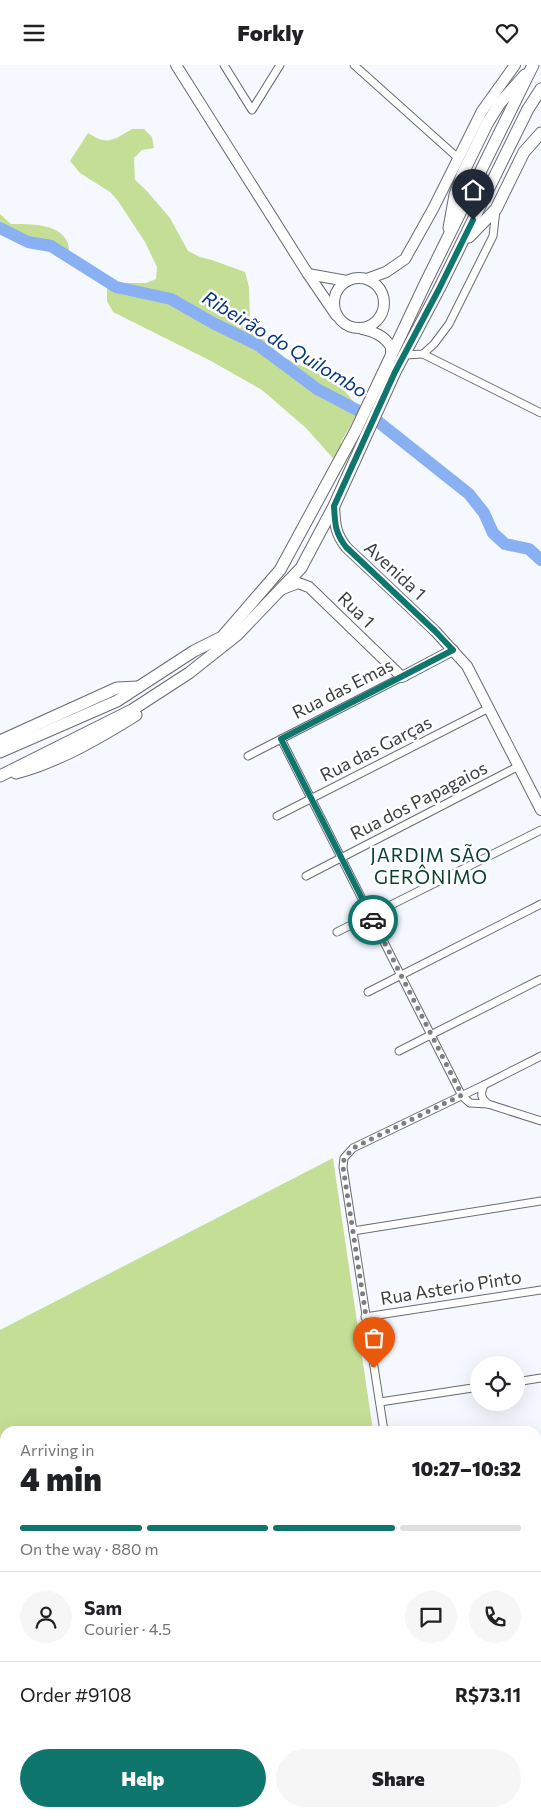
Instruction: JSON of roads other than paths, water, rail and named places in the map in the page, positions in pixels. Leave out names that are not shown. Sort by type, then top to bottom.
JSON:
[{"type":"main road","points":[[176,65],[336,315],[346,324],[383,337],[391,347],[391,357]]},
{"type":"main road","points":[[308,274],[347,281],[367,279],[386,272],[405,259],[433,209],[482,111],[515,65]]},
{"type":"main road","points":[[0,777],[132,710],[189,673],[237,635],[301,568],[334,506],[367,435],[374,406],[391,357],[446,240],[455,195],[462,175],[488,122],[508,93],[532,67]]},
{"type":"main road","points":[[0,752],[117,701],[194,651],[222,637],[280,571],[356,430],[374,406],[405,355],[528,109],[541,89]]},
{"type":"main road","points":[[461,245],[496,209],[524,152],[541,133]]},
{"type":"main road","points":[[358,328],[371,325],[384,310],[382,291],[367,279]]},
{"type":"main road","points":[[336,315],[335,296],[347,281]]},
{"type":"main road","name":"Avenida 1","points":[[334,506],[338,537],[346,547],[435,631],[467,666],[541,810]]},
{"type":"main road","name":"Rua 1","points":[[280,590],[298,583],[309,587],[402,677]]},
{"type":"main road","name":"Rua das Emas","points":[[402,677],[453,650]]},
{"type":"main road","points":[[0,741],[117,688],[140,686]]},
{"type":"street","points":[[224,65],[252,110],[280,65]]},
{"type":"street","points":[[357,66],[458,158]]},
{"type":"street","points":[[423,354],[434,344],[450,323],[493,236],[496,209]]},
{"type":"street","points":[[405,355],[423,354],[541,413]]},
{"type":"street","name":"Rua das Emas","points":[[248,756],[402,677]]},
{"type":"street","name":"Rua das Garças","points":[[277,816],[489,708]]},
{"type":"street","points":[[281,739],[462,1095],[470,1103],[488,1104],[541,1121]]},
{"type":"street","name":"Rua dos Papagaios","points":[[306,876],[518,766]]},
{"type":"street","points":[[338,932],[541,830]]},
{"type":"street","points":[[368,992],[541,903]]},
{"type":"street","points":[[399,1051],[432,1036],[541,979]]},
{"type":"street","points":[[383,1426],[365,1317],[343,1167],[344,1159],[353,1148],[484,1085],[541,1055]]},
{"type":"street","points":[[484,1085],[481,1093],[482,1098],[488,1104]]},
{"type":"street","points":[[353,1231],[541,1201]]},
{"type":"street","name":"Rua Asterio Pinto","points":[[365,1317],[541,1290]]},
{"type":"street","points":[[525,1381],[541,1378]]},
{"type":"street","points":[[380,1402],[470,1388]]},
{"type":"waterway","name":"Ribeirão do Quilombo","points":[[0,228],[28,242],[51,246],[116,287],[171,299],[213,323],[258,345],[317,389],[376,420],[469,494],[484,513],[493,533],[505,544],[529,549],[541,560]]},
{"type":"district","name":"JARDIM SÃO GERÔNIMO","points":[[431,866]]}]
